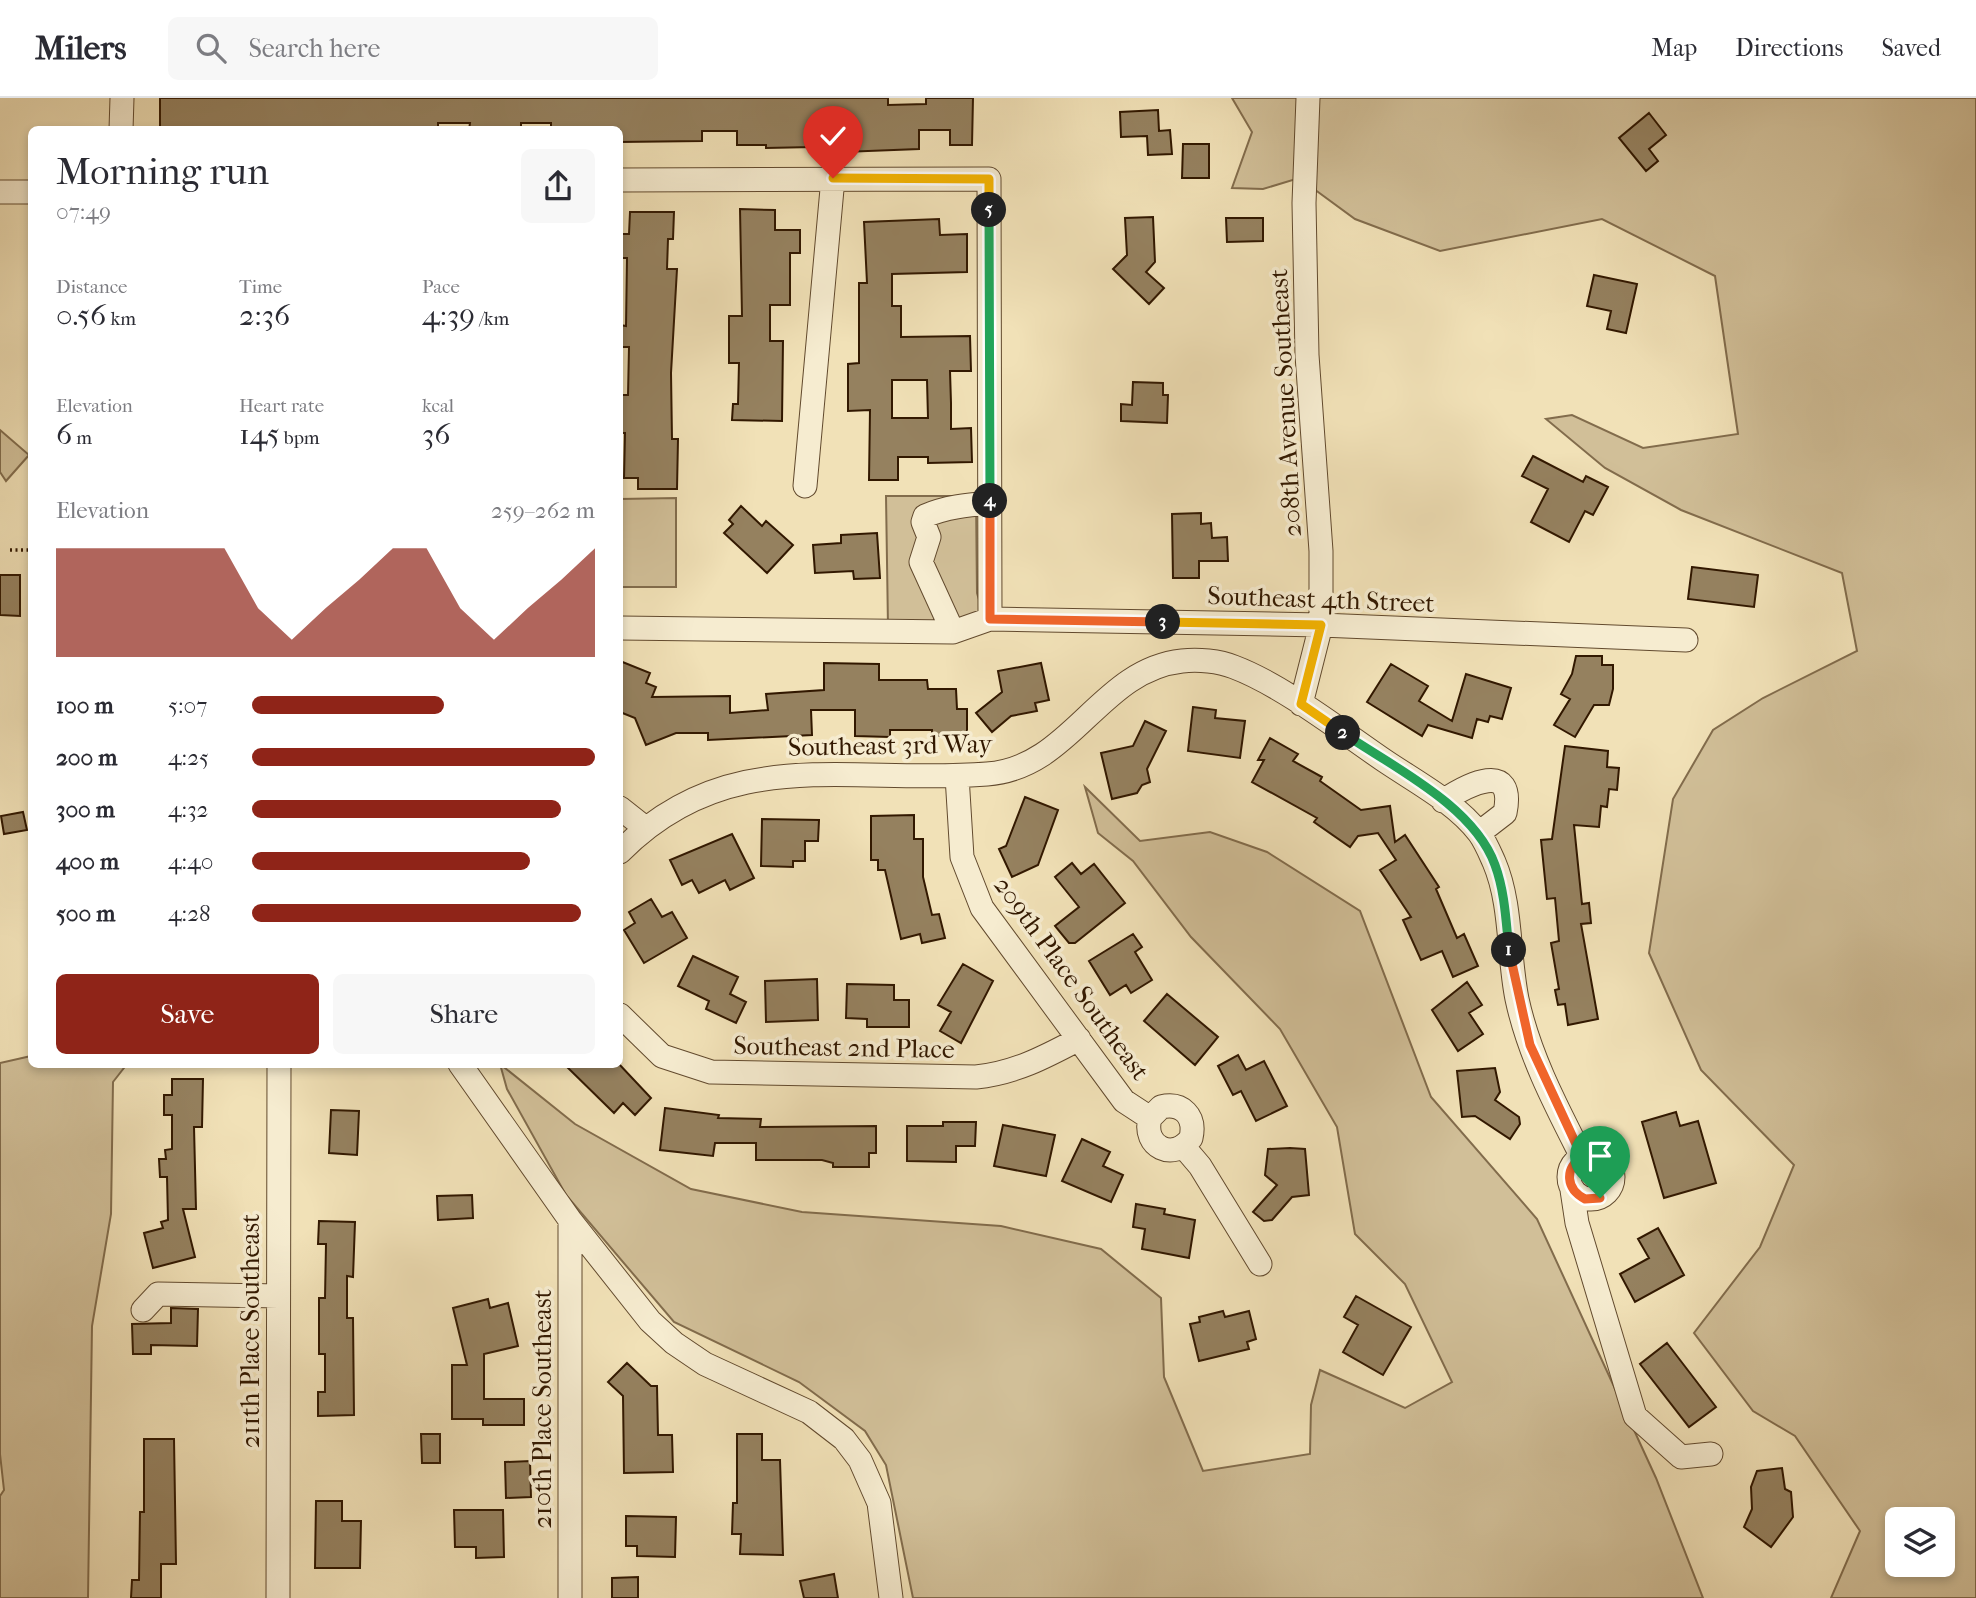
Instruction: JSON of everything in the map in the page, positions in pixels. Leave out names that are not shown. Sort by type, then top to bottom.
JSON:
[{"type":"street","points":[[121,126],[122,98]]},
{"type":"street","name":"208th Avenue Southeast","points":[[1301,704],[1321,625],[1321,551],[1307,355],[1304,203],[1308,98]]},
{"type":"street","points":[[805,486],[833,178]]},
{"type":"street","points":[[623,180],[989,179],[990,619]]},
{"type":"street","points":[[0,192],[28,192]]},
{"type":"street","points":[[953,632],[921,562],[929,537],[923,522],[925,516],[957,505],[990,503]]},
{"type":"street","name":"Southeast 4th Street","points":[[623,628],[953,632],[990,619],[1321,625],[1686,640]]},
{"type":"street","name":"Southeast 3rd Way","points":[[623,849],[644,827],[694,798],[759,778],[789,775],[992,774],[1038,760],[1053,751],[1109,694],[1166,664],[1203,660],[1234,667],[1301,704],[1443,801],[1479,833],[1495,865],[1503,897],[1512,970],[1530,1045],[1582,1157]]},
{"type":"street","name":"209th Place Southeast","points":[[957,776],[958,835],[969,882],[982,908],[1124,1101],[1150,1118]]},
{"type":"street","points":[[1443,801],[1466,785],[1487,779],[1496,780],[1508,798],[1505,813],[1479,833]]},
{"type":"street","points":[[623,810],[644,827]]},
{"type":"street","name":"Southeast 2nd Place","points":[[623,1018],[642,1040],[663,1056],[711,1072],[990,1076],[1024,1068],[1079,1039]]},
{"type":"street","name":"211th Place Southeast","points":[[278,1598],[279,1068]]},
{"type":"street","points":[[463,1068],[626,1294],[674,1343],[705,1364],[809,1412],[844,1439],[860,1460],[877,1494],[891,1598]]},
{"type":"street","name":"209th Place Southeast","points":[[1168,1105],[1183,1109],[1192,1122],[1193,1130],[1183,1146],[1172,1151],[1157,1146],[1148,1134],[1150,1118],[1161,1107],[1168,1105]]},
{"type":"street","points":[[1183,1146],[1200,1166],[1260,1264]]},
{"type":"street","points":[[1572,1190],[1585,1199],[1600,1198],[1611,1187],[1613,1172],[1604,1159],[1589,1155],[1575,1161],[1569,1175],[1577,1223],[1635,1416],[1681,1457],[1711,1454]]},
{"type":"street","name":"210th Place Southeast","points":[[570,1220],[570,1598]]},
{"type":"street","points":[[143,1310],[158,1294],[278,1296]]},
{"type":"path","points":[[10,550],[28,550]]},
{"type":"shaded area","points":[[1232,98],[1976,98],[1976,1598],[1831,1598],[1860,1531],[1795,1436],[1753,1411],[1694,1333],[1760,1247],[1794,1165],[1701,1070],[1649,953],[1673,799],[1713,730],[1763,698],[1857,651],[1842,573],[1681,510],[1605,468],[1546,419],[1572,415],[1643,448],[1738,434],[1715,276],[1602,219],[1440,251],[1355,219],[1299,178],[1263,189],[1232,188],[1252,132]]},
{"type":"shaded area","points":[[0,430],[28,456],[6,481],[0,472]]},
{"type":"shaded area","points":[[886,496],[976,496],[977,593],[983,613],[970,622],[888,627]]},
{"type":"shaded area","points":[[676,498],[676,587],[623,587],[623,499]]},
{"type":"shaded area","points":[[1085,787],[1140,841],[1210,832],[1267,852],[1360,911],[1431,1097],[1537,1219],[1656,1478],[1703,1598],[913,1598],[886,1465],[865,1431],[799,1382],[674,1322],[566,1195],[507,1089],[501,1068],[505,1068],[575,1124],[691,1189],[802,1212],[1001,1226],[1101,1249],[1161,1298],[1164,1377],[1203,1471],[1310,1454],[1311,1405],[1320,1370],[1405,1408],[1452,1382],[1405,1284],[1355,1234],[1337,1127],[1280,1029],[1191,937],[1133,861],[1098,833]]},
{"type":"shaded area","points":[[28,1057],[28,1068],[124,1068],[113,1082],[111,1214],[92,1326],[88,1598],[0,1598],[0,1496],[4,1490],[0,1454],[0,1063]]},
{"type":"building","points":[[160,98],[888,98],[888,105],[926,104],[926,98],[973,98],[972,145],[950,145],[950,130],[919,130],[919,149],[843,152],[843,127],[812,127],[813,147],[766,148],[766,145],[737,145],[737,131],[702,131],[702,141],[623,142],[623,126],[551,126],[551,123],[521,123],[521,126],[438,123],[438,126],[160,126]]},
{"type":"building","points":[[1158,110],[1159,131],[1170,130],[1172,154],[1148,155],[1147,136],[1121,137],[1120,112]]},
{"type":"building","points":[[1649,113],[1666,135],[1649,149],[1658,161],[1646,171],[1619,138]]},
{"type":"building","points":[[1183,144],[1209,144],[1209,178],[1182,178]]},
{"type":"building","points":[[740,209],[775,210],[775,230],[800,230],[800,253],[790,253],[790,305],[770,305],[770,341],[783,341],[782,421],[732,420],[733,404],[738,404],[739,363],[729,363],[729,316],[742,316]]},
{"type":"building","points":[[630,212],[674,212],[673,239],[668,239],[667,269],[677,269],[671,373],[672,439],[678,439],[677,489],[638,489],[638,478],[624,478],[623,395],[628,395],[629,347],[623,347],[627,258],[623,258],[623,234],[629,234]]},
{"type":"building","points":[[1153,217],[1155,262],[1146,272],[1164,288],[1149,304],[1113,269],[1127,255],[1125,218]]},
{"type":"building","points":[[1226,218],[1263,218],[1263,241],[1227,242]]},
{"type":"building","points":[[939,219],[940,235],[967,234],[967,272],[892,274],[892,306],[901,306],[901,337],[970,336],[971,371],[950,371],[951,429],[971,428],[972,462],[928,463],[928,457],[898,457],[898,480],[869,480],[870,410],[848,411],[848,364],[859,363],[859,283],[867,283],[864,222]],"holes":[[[892,380],[927,380],[928,418],[892,418]]]},
{"type":"building","points":[[1594,275],[1637,284],[1626,333],[1607,329],[1611,311],[1587,306]]},
{"type":"building","points":[[1133,382],[1163,383],[1163,395],[1168,395],[1167,423],[1121,421],[1121,404],[1132,405]]},
{"type":"building","points":[[1533,456],[1583,482],[1586,476],[1608,487],[1593,515],[1585,511],[1569,542],[1531,522],[1548,489],[1522,476]]},
{"type":"building","points":[[741,506],[762,526],[766,521],[793,545],[767,573],[724,533],[733,524],[729,520]]},
{"type":"building","points":[[1201,513],[1201,524],[1211,523],[1212,538],[1227,537],[1228,561],[1199,561],[1199,578],[1173,578],[1172,514]]},
{"type":"building","points":[[877,533],[880,578],[854,579],[853,571],[815,573],[813,545],[841,543],[841,535]]},
{"type":"building","points":[[1692,567],[1758,575],[1754,607],[1688,599]]},
{"type":"building","points":[[0,575],[20,575],[20,616],[0,615]]},
{"type":"building","points":[[1576,656],[1602,656],[1602,665],[1613,665],[1613,689],[1609,705],[1594,705],[1575,737],[1554,725],[1570,699],[1561,694],[1572,674]]},
{"type":"building","points":[[623,662],[650,673],[646,683],[656,687],[652,697],[730,696],[730,713],[768,710],[766,694],[824,690],[824,663],[879,664],[879,680],[927,680],[928,689],[956,689],[957,709],[967,709],[967,736],[932,736],[932,730],[890,730],[890,737],[855,736],[855,710],[811,710],[812,735],[708,740],[708,733],[676,733],[646,745],[635,718],[623,713]]},
{"type":"building","points":[[1041,663],[1049,700],[1035,703],[1037,711],[1011,716],[992,732],[976,713],[1002,692],[998,671]]},
{"type":"building","points":[[1391,664],[1428,686],[1419,701],[1452,721],[1466,674],[1511,688],[1502,719],[1490,716],[1488,722],[1477,719],[1472,738],[1428,725],[1422,736],[1367,702]]},
{"type":"building","points":[[1193,707],[1216,710],[1215,718],[1245,721],[1240,758],[1188,751]]},
{"type":"building","points":[[1145,721],[1166,731],[1147,769],[1150,782],[1142,785],[1137,793],[1112,799],[1101,753],[1133,746]]},
{"type":"building","points":[[1270,738],[1298,754],[1293,761],[1322,777],[1320,781],[1361,810],[1390,806],[1395,842],[1405,835],[1439,887],[1436,889],[1457,938],[1464,934],[1478,966],[1453,977],[1442,951],[1421,960],[1403,920],[1411,917],[1380,870],[1396,860],[1378,833],[1358,836],[1350,847],[1314,822],[1317,818],[1252,782],[1264,760],[1258,760]]},
{"type":"building","points":[[1565,746],[1608,751],[1607,767],[1619,768],[1617,790],[1609,789],[1607,807],[1601,806],[1599,827],[1574,825],[1582,904],[1589,903],[1591,923],[1581,924],[1598,1019],[1568,1025],[1565,1004],[1558,1005],[1555,990],[1559,989],[1551,943],[1559,941],[1555,898],[1547,899],[1541,840],[1552,839]]},
{"type":"building","points":[[1025,797],[1058,810],[1038,865],[1012,877],[999,849],[1006,846]]},
{"type":"building","points":[[23,812],[27,830],[4,834],[1,816]]},
{"type":"building","points":[[914,815],[914,839],[923,839],[923,877],[932,915],[939,914],[945,938],[922,943],[920,934],[901,939],[885,870],[878,870],[878,860],[871,860],[871,816]]},
{"type":"building","points":[[762,819],[819,820],[818,841],[805,841],[805,861],[793,861],[793,867],[761,866]]},
{"type":"building","points":[[732,834],[754,878],[730,890],[725,880],[699,893],[692,880],[682,885],[670,860]]},
{"type":"building","points":[[1072,863],[1081,874],[1094,864],[1125,903],[1075,943],[1069,943],[1055,926],[1079,907],[1055,877]]},
{"type":"building","points":[[651,899],[662,917],[672,912],[687,938],[644,963],[624,930],[635,923],[629,912]]},
{"type":"building","points":[[1133,934],[1142,947],[1135,952],[1152,980],[1131,993],[1126,985],[1110,995],[1089,961]]},
{"type":"building","points":[[693,956],[738,977],[730,994],[746,1002],[736,1023],[706,1009],[709,1001],[678,986]]},
{"type":"building","points":[[963,964],[993,981],[961,1043],[940,1031],[951,1012],[938,1005]]},
{"type":"building","points":[[817,979],[818,1020],[766,1022],[765,981]]},
{"type":"building","points":[[1467,982],[1482,1005],[1469,1013],[1483,1034],[1458,1051],[1432,1010]]},
{"type":"building","points":[[847,984],[894,985],[894,1000],[909,1000],[909,1027],[867,1027],[867,1019],[846,1018]]},
{"type":"building","points":[[1167,994],[1218,1037],[1195,1065],[1144,1021]]},
{"type":"building","points":[[1238,1055],[1246,1070],[1264,1061],[1287,1106],[1256,1121],[1241,1091],[1233,1095],[1218,1066]]},
{"type":"building","points":[[568,1068],[623,1068],[651,1098],[635,1115],[623,1103],[614,1113]]},
{"type":"building","points":[[1495,1068],[1500,1092],[1495,1100],[1519,1117],[1520,1124],[1510,1139],[1475,1116],[1462,1117],[1457,1071]]},
{"type":"building","points":[[172,1079],[203,1079],[202,1127],[194,1127],[196,1209],[183,1209],[195,1257],[153,1268],[144,1233],[163,1228],[161,1222],[168,1220],[167,1177],[160,1177],[159,1159],[166,1159],[165,1150],[172,1149],[172,1115],[164,1115],[164,1095],[172,1095]]},
{"type":"building","points":[[665,1108],[719,1115],[718,1118],[761,1119],[760,1127],[876,1126],[876,1153],[869,1153],[869,1167],[833,1167],[833,1163],[822,1160],[756,1160],[756,1143],[715,1143],[713,1156],[660,1150]]},
{"type":"building","points":[[331,1110],[359,1111],[357,1155],[329,1153]]},
{"type":"building","points":[[1676,1112],[1680,1126],[1698,1121],[1716,1183],[1664,1198],[1642,1122]]},
{"type":"building","points":[[943,1122],[976,1122],[975,1146],[956,1146],[956,1162],[907,1161],[907,1126],[943,1126]]},
{"type":"building","points":[[1003,1125],[1055,1135],[1046,1176],[994,1166]]},
{"type":"building","points":[[1082,1139],[1110,1152],[1103,1166],[1123,1175],[1111,1202],[1062,1181]]},
{"type":"building","points":[[1268,1149],[1305,1149],[1309,1195],[1292,1197],[1272,1220],[1264,1221],[1253,1212],[1277,1185],[1265,1175]]},
{"type":"building","points":[[472,1195],[473,1218],[438,1220],[437,1196]]},
{"type":"building","points":[[1136,1204],[1165,1209],[1164,1214],[1195,1220],[1189,1258],[1142,1249],[1145,1229],[1133,1227]]},
{"type":"building","points":[[319,1221],[355,1222],[353,1277],[347,1276],[347,1318],[353,1318],[354,1415],[318,1416],[318,1392],[325,1392],[325,1354],[319,1354],[319,1298],[325,1298],[326,1244],[318,1244]]},
{"type":"building","points":[[1658,1228],[1684,1275],[1635,1302],[1620,1274],[1649,1258],[1638,1239]]},
{"type":"building","points":[[1356,1296],[1411,1327],[1383,1375],[1343,1352],[1358,1325],[1344,1317]]},
{"type":"building","points":[[488,1299],[490,1308],[508,1303],[518,1346],[484,1354],[484,1399],[524,1399],[524,1425],[483,1425],[483,1419],[452,1419],[452,1365],[467,1365],[453,1308]]},
{"type":"building","points":[[171,1308],[198,1309],[197,1346],[151,1345],[151,1354],[133,1354],[132,1324],[171,1323]]},
{"type":"building","points":[[1223,1311],[1225,1317],[1249,1311],[1256,1339],[1247,1342],[1249,1349],[1199,1361],[1190,1324],[1200,1322],[1199,1317]]},
{"type":"building","points":[[1667,1343],[1716,1407],[1689,1427],[1640,1364]]},
{"type":"building","points":[[627,1363],[651,1386],[657,1386],[658,1435],[672,1435],[673,1472],[624,1473],[623,1396],[608,1382]]},
{"type":"building","points":[[421,1434],[440,1434],[440,1463],[422,1463]]},
{"type":"building","points":[[737,1434],[762,1434],[762,1460],[780,1460],[783,1555],[740,1554],[741,1534],[732,1534],[733,1503],[737,1503]]},
{"type":"building","points":[[144,1439],[174,1439],[176,1564],[161,1564],[161,1598],[131,1598],[132,1580],[139,1580],[140,1512],[144,1512]]},
{"type":"building","points":[[530,1461],[531,1497],[506,1498],[505,1462]]},
{"type":"building","points":[[1782,1468],[1785,1489],[1791,1492],[1793,1517],[1771,1547],[1744,1527],[1752,1509],[1751,1487],[1757,1471]]},
{"type":"building","points":[[316,1501],[342,1501],[342,1521],[361,1521],[360,1568],[315,1568]]},
{"type":"building","points":[[454,1510],[503,1510],[504,1557],[476,1558],[476,1547],[455,1547]]},
{"type":"building","points":[[626,1516],[676,1517],[675,1557],[637,1556],[637,1546],[626,1546]]},
{"type":"building","points":[[834,1574],[838,1598],[804,1598],[800,1581]]},
{"type":"building","points":[[638,1577],[638,1598],[612,1598],[612,1578]]},
{"type":"route","points":[[833,178],[989,179],[990,619],[1321,625],[1301,704],[1443,801],[1479,833],[1495,865],[1503,897],[1512,970],[1530,1045],[1550,1094],[1582,1157],[1575,1161],[1571,1168],[1569,1183],[1578,1196],[1593,1200],[1600,1198]]}]
